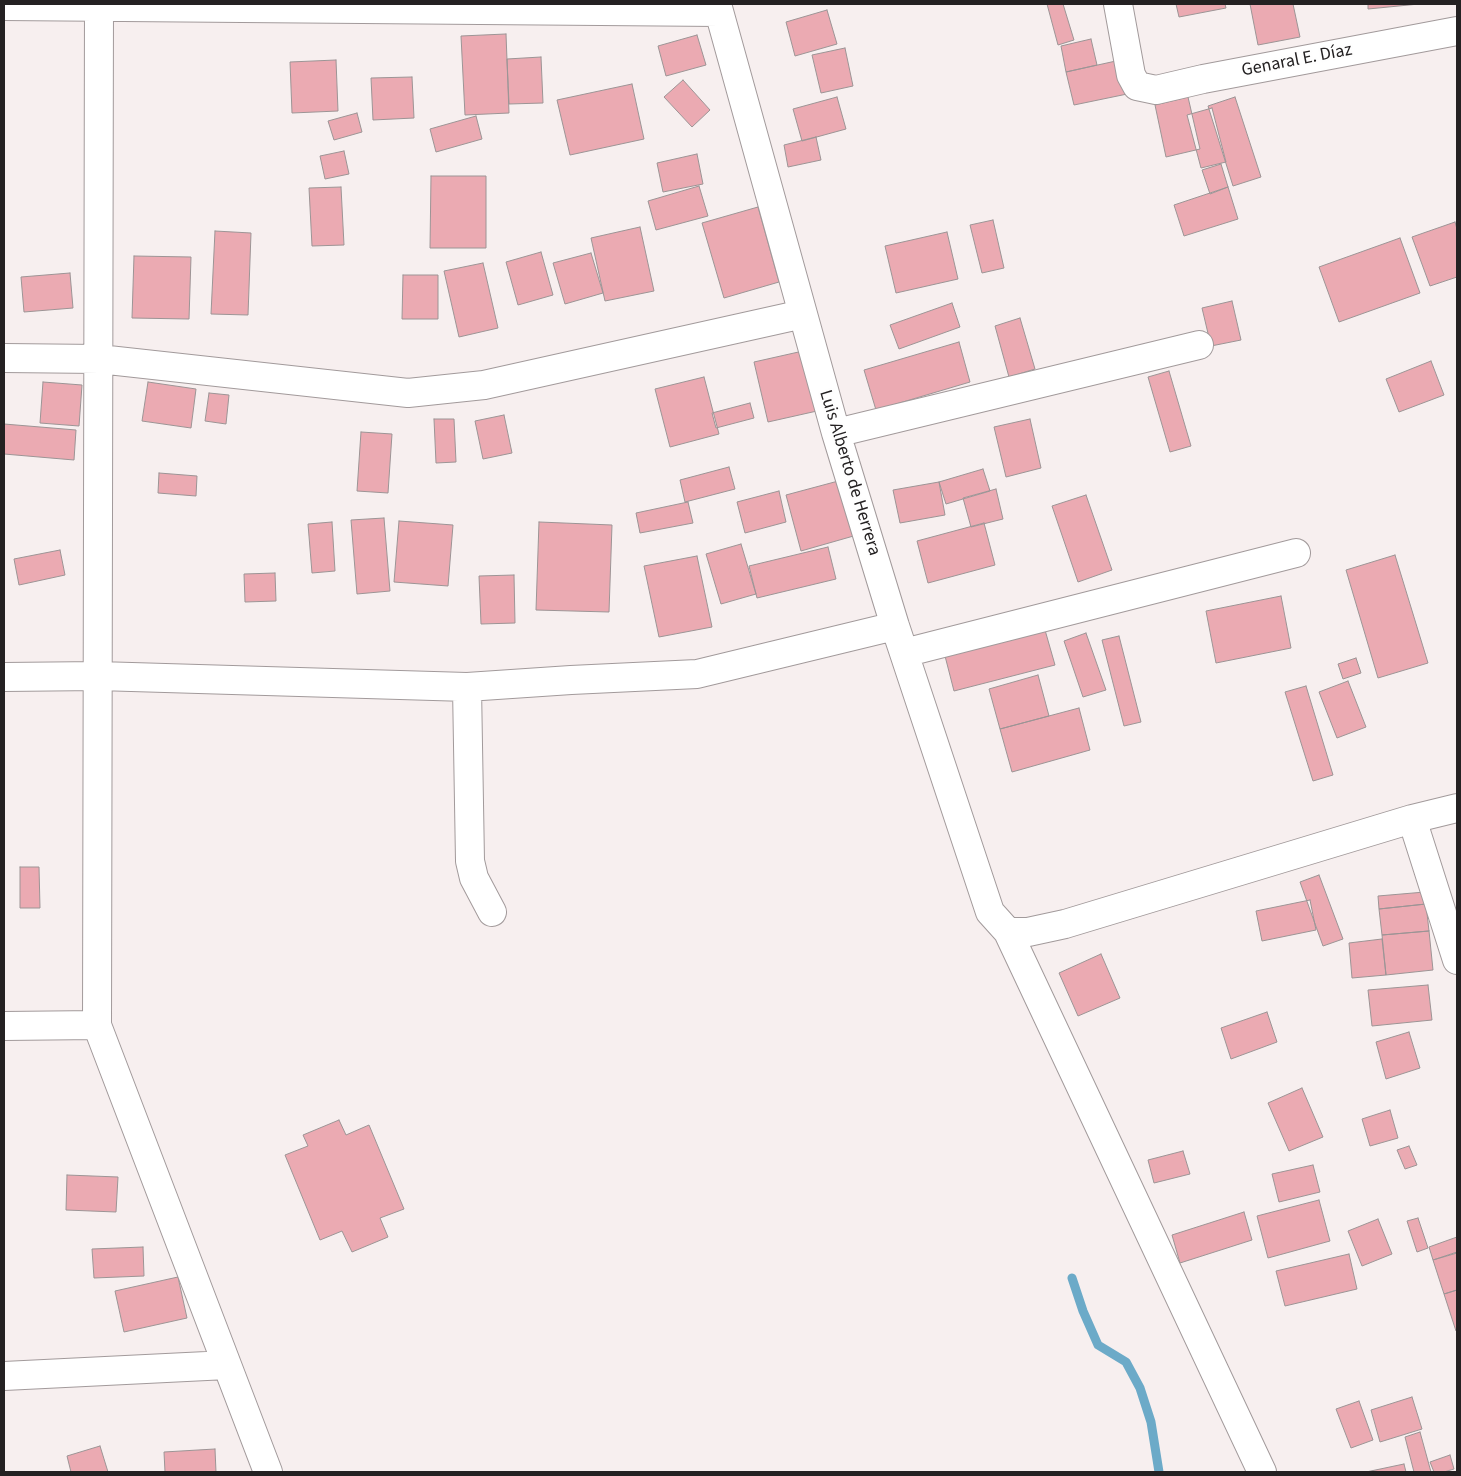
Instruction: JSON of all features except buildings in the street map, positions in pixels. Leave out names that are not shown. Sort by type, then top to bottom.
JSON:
[{"type":"street","name":"Genaral E. Díaz","points":[[1118,4],[1131,76],[1138,86],[1156,90],[1203,79],[1457,31]]},
{"type":"street","points":[[99,5],[97,1025],[268,1472]]},
{"type":"street","points":[[4,6],[718,8]]},
{"type":"street","name":"Luis Alberto de Herrera","points":[[718,8],[836,433],[895,626],[990,912],[1008,932],[1262,1472]]},
{"type":"street","points":[[4,358],[99,359],[408,393],[484,386],[803,314]]},
{"type":"street","points":[[836,433],[1199,345]]},
{"type":"street","points":[[904,652],[1296,553]]},
{"type":"street","points":[[4,677],[98,676],[467,687],[697,674],[895,626]]},
{"type":"street","points":[[467,687],[470,861],[474,878],[492,912]]},
{"type":"street","points":[[1008,932],[1028,932],[1065,924],[1412,819],[1457,808]]},
{"type":"street","points":[[1412,819],[1457,960]]},
{"type":"street","points":[[4,1026],[97,1025]]},
{"type":"street","points":[[4,1376],[227,1365]]},
{"type":"waterway","points":[[1072,1278],[1083,1311],[1098,1345],[1126,1362],[1140,1388],[1151,1422],[1159,1472]]}]
